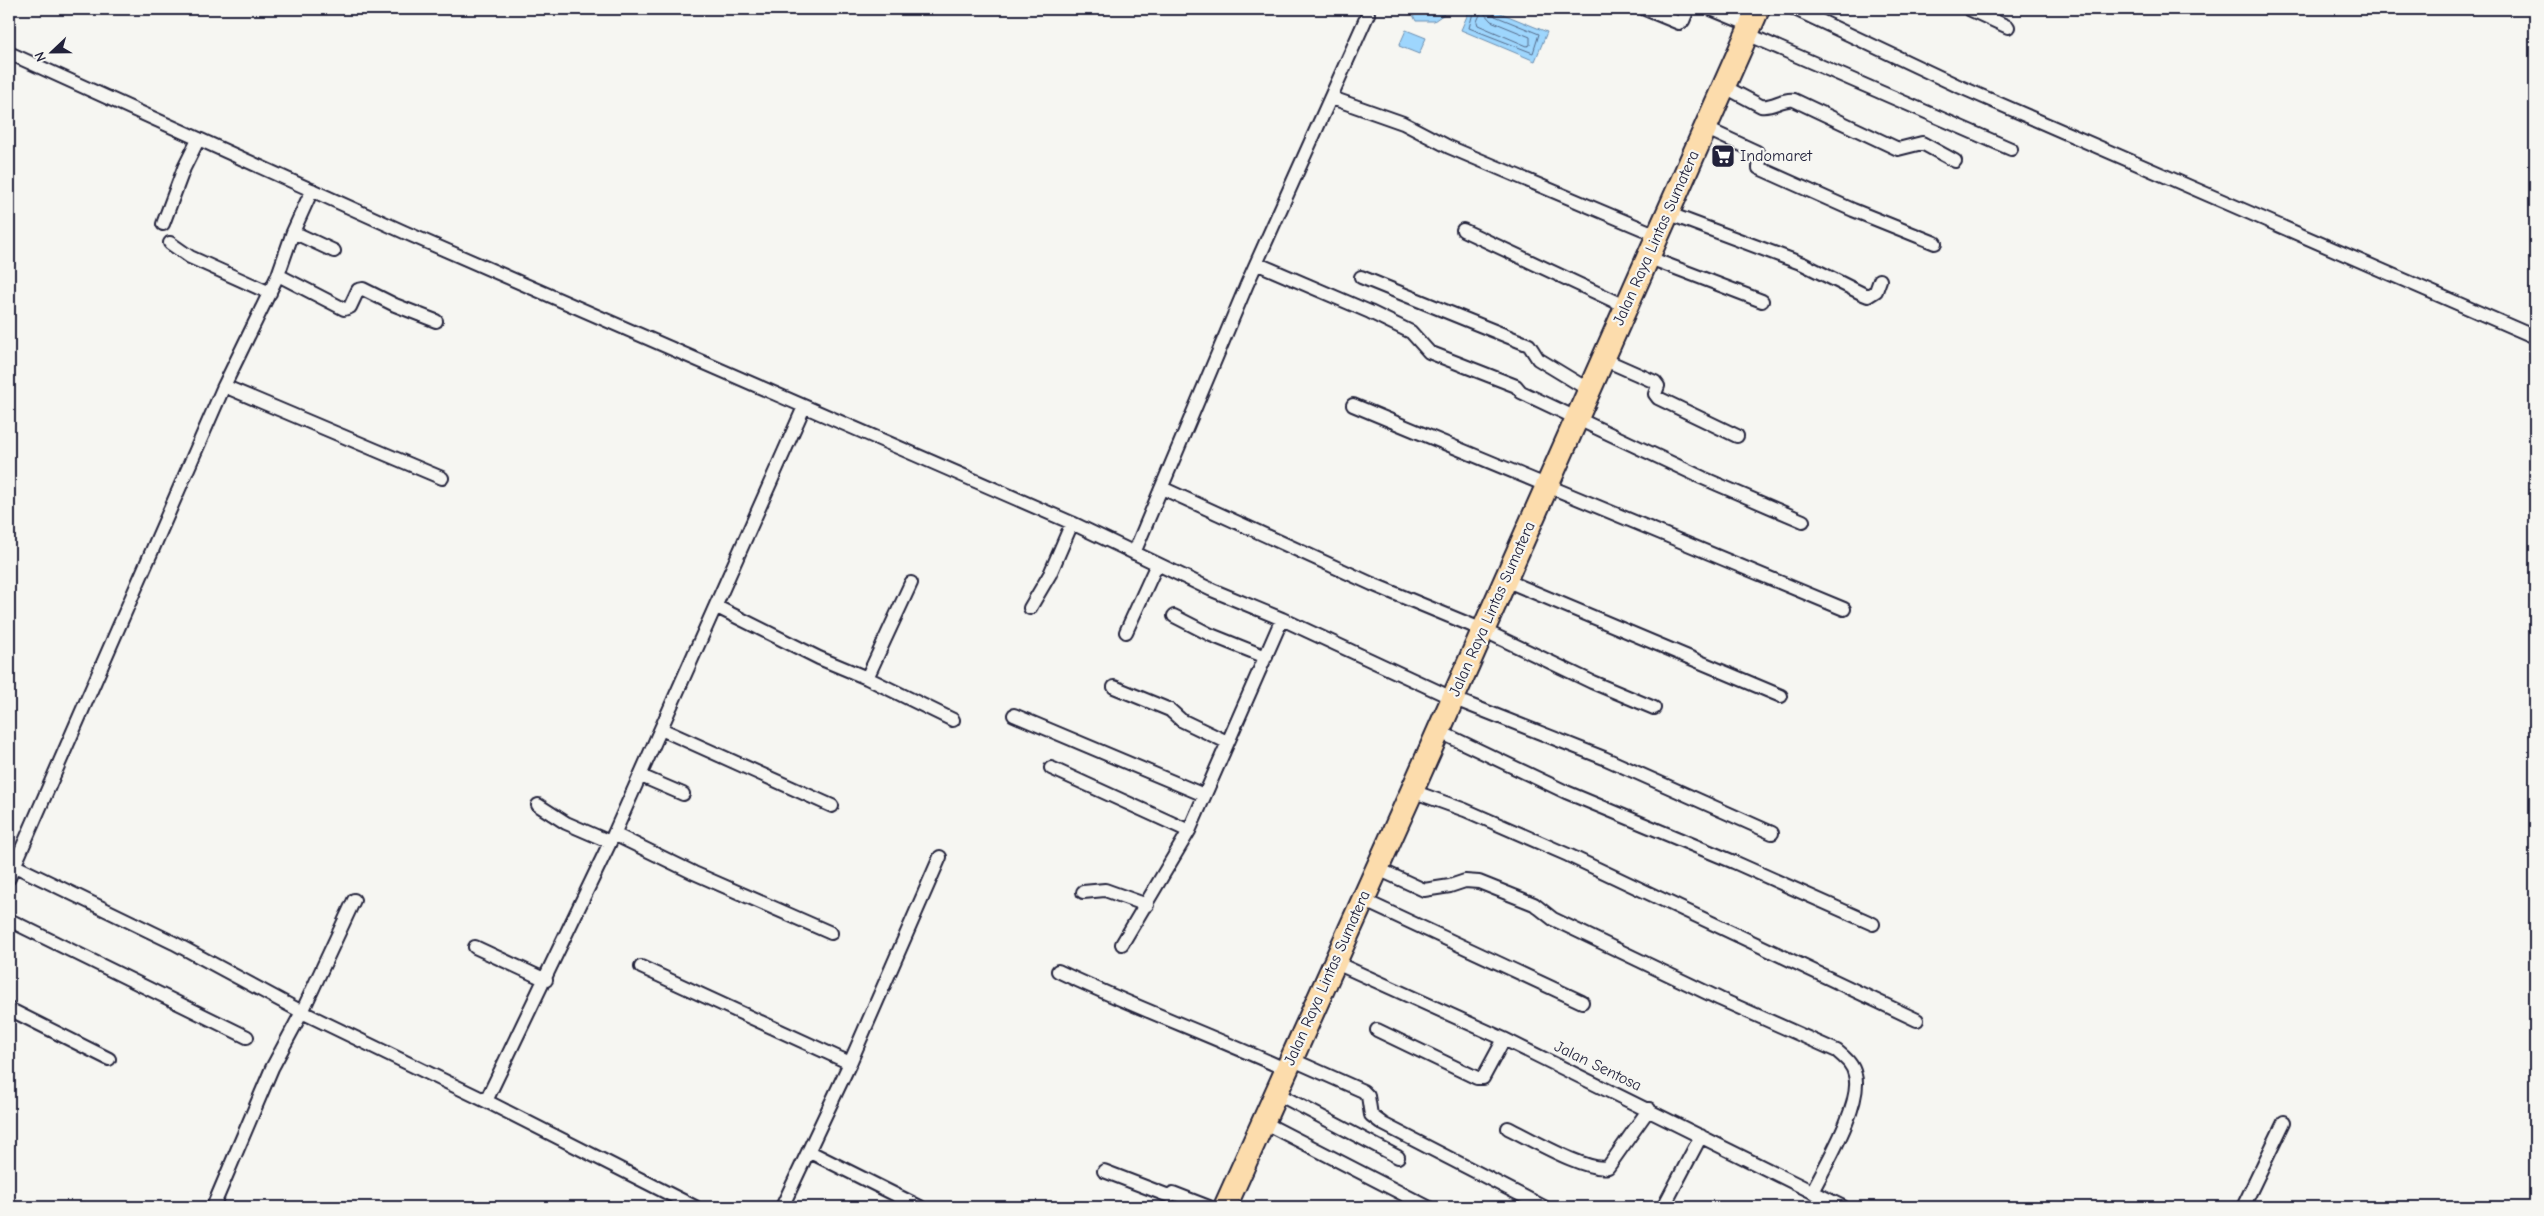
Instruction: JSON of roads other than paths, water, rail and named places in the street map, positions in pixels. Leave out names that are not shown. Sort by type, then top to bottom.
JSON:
[{"type":"highway","name":"Jalan Raya Lintas Sumatera","points":[[1225,1207],[1548,486],[1646,258],[1725,87],[1752,23]]},
{"type":"street","points":[[1645,9],[1678,23],[1684,21],[1688,9]]},
{"type":"street","points":[[1711,9],[1752,23],[2011,148]]},
{"type":"street","points":[[1795,9],[1956,85],[2535,337]]},
{"type":"street","points":[[1969,9],[2008,28]]},
{"type":"street","points":[[1134,553],[1240,302],[1368,14]]},
{"type":"street","points":[[9,53],[198,140],[804,408],[1072,523],[1157,564],[1282,619],[1452,698],[1604,758],[1772,833]]},
{"type":"street","points":[[1725,87],[1766,107],[1790,99],[1794,100],[1898,150],[1922,143],[1955,161]]},
{"type":"street","points":[[1332,98],[1403,123],[1449,147],[1657,235]]},
{"type":"street","points":[[1705,128],[1757,152],[1759,168],[1853,210],[1935,242]]},
{"type":"street","points":[[163,224],[184,168],[198,140]]},
{"type":"street","points":[[9,878],[12,864],[224,386],[278,276],[293,232],[312,190]]},
{"type":"street","points":[[1667,213],[1803,264],[1868,296],[1876,291],[1880,280]]},
{"type":"street","points":[[1463,230],[1625,306]]},
{"type":"street","points":[[293,232],[334,251]]},
{"type":"street","points":[[170,243],[190,256],[270,293]]},
{"type":"street","points":[[1646,258],[1762,302]]},
{"type":"street","points":[[1258,264],[1370,312],[1411,332],[1429,352],[1516,386],[1521,392],[1803,522]]},
{"type":"street","points":[[278,276],[344,309],[350,307],[358,290],[363,289],[394,305],[436,321]]},
{"type":"street","points":[[1361,278],[1517,339],[1529,345],[1538,359],[1589,390]]},
{"type":"street","points":[[1603,359],[1655,382],[1658,386],[1655,394],[1658,398],[1737,436]]},
{"type":"street","points":[[224,386],[442,478]]},
{"type":"street","points":[[1353,406],[1844,609]]},
{"type":"street","points":[[486,1101],[546,980],[641,776],[804,408]]},
{"type":"street","points":[[1162,488],[1372,584],[1483,630],[1592,682],[1654,708]]},
{"type":"street","points":[[1030,608],[1050,574],[1072,523]]},
{"type":"street","points":[[1126,632],[1157,564]]},
{"type":"street","points":[[1505,580],[1781,696]]},
{"type":"street","points":[[867,678],[911,583]]},
{"type":"street","points":[[716,608],[953,720]]},
{"type":"street","points":[[1174,616],[1212,635],[1266,657]]},
{"type":"street","points":[[1122,944],[1147,905],[1189,831],[1282,619]]},
{"type":"street","points":[[1114,687],[1170,710],[1180,720],[1227,742]]},
{"type":"street","points":[[1014,716],[1204,795]]},
{"type":"street","points":[[661,729],[832,806]]},
{"type":"street","points":[[1438,731],[1566,792],[1734,862],[1874,924]]},
{"type":"street","points":[[1051,768],[1189,831]]},
{"type":"street","points":[[641,776],[683,794]]},
{"type":"street","points":[[1412,791],[1465,810],[1568,855],[1917,1020]]},
{"type":"street","points":[[538,804],[566,823],[612,838],[831,932]]},
{"type":"street","points":[[782,1207],[810,1152],[940,857]]},
{"type":"street","points":[[12,864],[174,943],[302,1012],[486,1101],[695,1207]]},
{"type":"street","points":[[1376,868],[1424,890],[1450,886],[1465,881],[1473,881],[1489,886],[1534,904],[1552,919],[1583,931],[1720,999],[1837,1051],[1850,1062],[1855,1074],[1856,1085],[1852,1107],[1812,1192]]},
{"type":"street","points":[[1083,892],[1105,890],[1147,905]]},
{"type":"street","points":[[214,1207],[272,1068],[302,1012],[354,900]]},
{"type":"street","points":[[1362,900],[1582,1002]]},
{"type":"street","points":[[9,920],[247,1037]]},
{"type":"street","points":[[475,947],[546,980]]},
{"type":"street","name":"Jalan Sentosa","points":[[1334,962],[1504,1038],[1843,1207]]},
{"type":"street","points":[[642,967],[850,1063]]},
{"type":"street","points":[[1058,971],[1120,1000],[1363,1091],[1368,1096],[1371,1115],[1382,1124],[1544,1207]]},
{"type":"street","points":[[9,1009],[110,1058]]},
{"type":"street","points":[[1376,1030],[1477,1078],[1482,1078],[1489,1069],[1504,1038]]},
{"type":"street","points":[[1276,1093],[1398,1157]]},
{"type":"street","points":[[1508,1128],[1578,1162],[1601,1169],[1608,1167],[1649,1109]]},
{"type":"street","points":[[1263,1122],[1428,1207]]},
{"type":"street","points":[[2243,1207],[2284,1122]]},
{"type":"street","points":[[1664,1206],[1701,1136]]},
{"type":"street","points":[[810,1152],[920,1207]]},
{"type":"street","points":[[1104,1171],[1169,1196],[1173,1193],[1209,1207]]},
{"type":"water","points":[[1413,9],[1441,9],[1444,14],[1434,21],[1416,21],[1411,11]]},
{"type":"water","points":[[1470,9],[1491,9],[1547,32],[1535,61],[1461,30]]},
{"type":"water","points":[[1406,30],[1426,38],[1419,54],[1399,46]]},
{"type":"place","name":"Indomaret","points":[[1723,156]]}]
